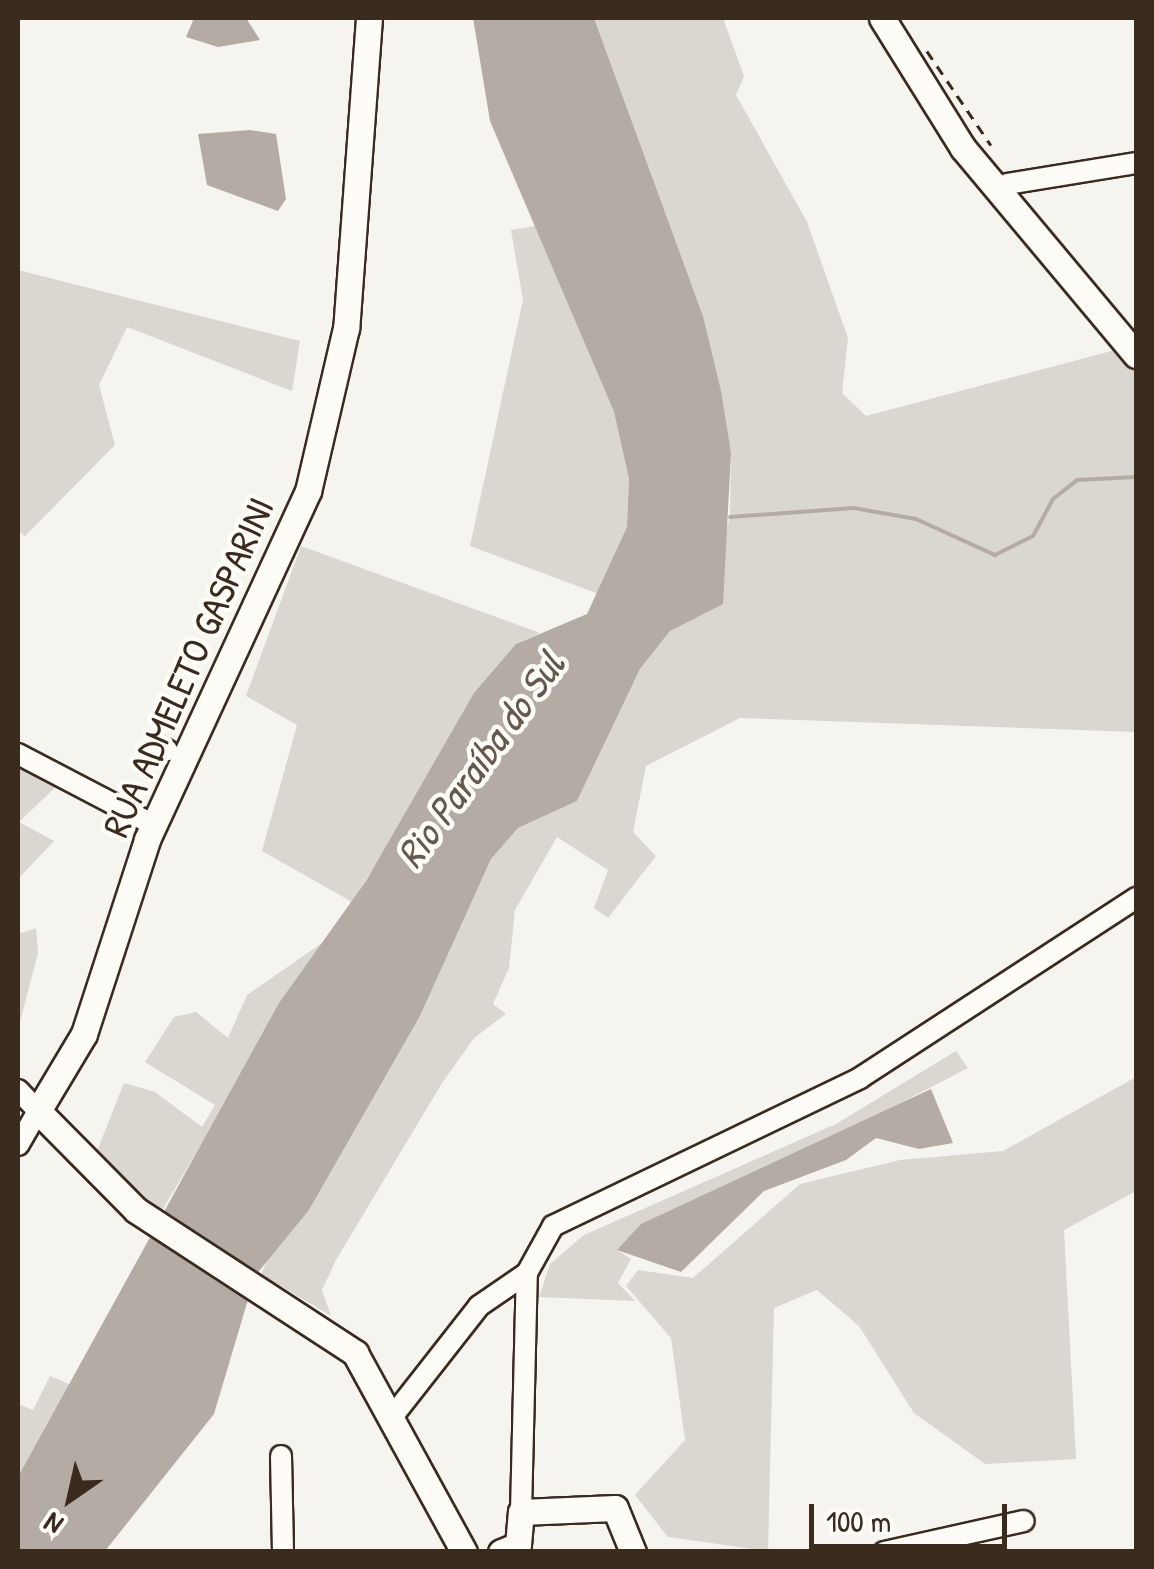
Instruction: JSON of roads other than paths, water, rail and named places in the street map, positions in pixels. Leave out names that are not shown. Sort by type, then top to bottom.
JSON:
[{"type":"main road","name":"RUA ADMELETO GASPARINI","points":[[38,1111],[102,993],[154,825],[308,491],[346,328],[369,18]]},
{"type":"main road","points":[[882,18],[963,148],[1136,355]]},
{"type":"main road","points":[[893,18],[1007,184],[1136,338]]},
{"type":"main road","points":[[38,1111],[136,1210],[355,1353],[396,1412],[464,1552]]},
{"type":"main road","points":[[501,1552],[518,1545],[521,1512],[614,1508],[633,1552]]},
{"type":"street","points":[[1007,184],[1136,164]]},
{"type":"street","points":[[18,754],[154,825]]},
{"type":"street","points":[[396,1412],[479,1306],[528,1273],[569,1214],[860,1078],[1136,898]]},
{"type":"street","points":[[18,1090],[38,1111]]},
{"type":"street","name":"RUA ADMELETO GASPARINI","points":[[18,1146],[38,1111]]},
{"type":"street","points":[[521,1512],[528,1273]]},
{"type":"street","points":[[281,1456],[283,1552]]},
{"type":"street","points":[[884,1552],[1024,1521]]},
{"type":"water","points":[[194,18],[246,18],[260,40],[218,47],[186,37]]},
{"type":"water","name":"Rio Paraíba do Sul","points":[[473,18],[594,18],[703,316],[721,391],[731,453],[723,604],[670,631],[640,669],[577,801],[518,828],[491,859],[420,1016],[309,1210],[255,1276],[214,1414],[105,1551],[18,1552],[18,1477],[279,1003],[366,881],[474,693],[516,644],[587,614],[627,527],[629,479],[614,412],[490,121]]},
{"type":"water","points":[[250,130],[276,134],[286,199],[278,211],[207,185],[198,134]]},
{"type":"water","points":[[931,1089],[953,1143],[919,1149],[876,1138],[846,1160],[764,1191],[681,1272],[617,1250],[641,1224]]},
{"type":"waterway","points":[[730,517],[854,508],[916,519],[995,555],[1033,536],[1053,499],[1077,480],[1136,477]]}]
